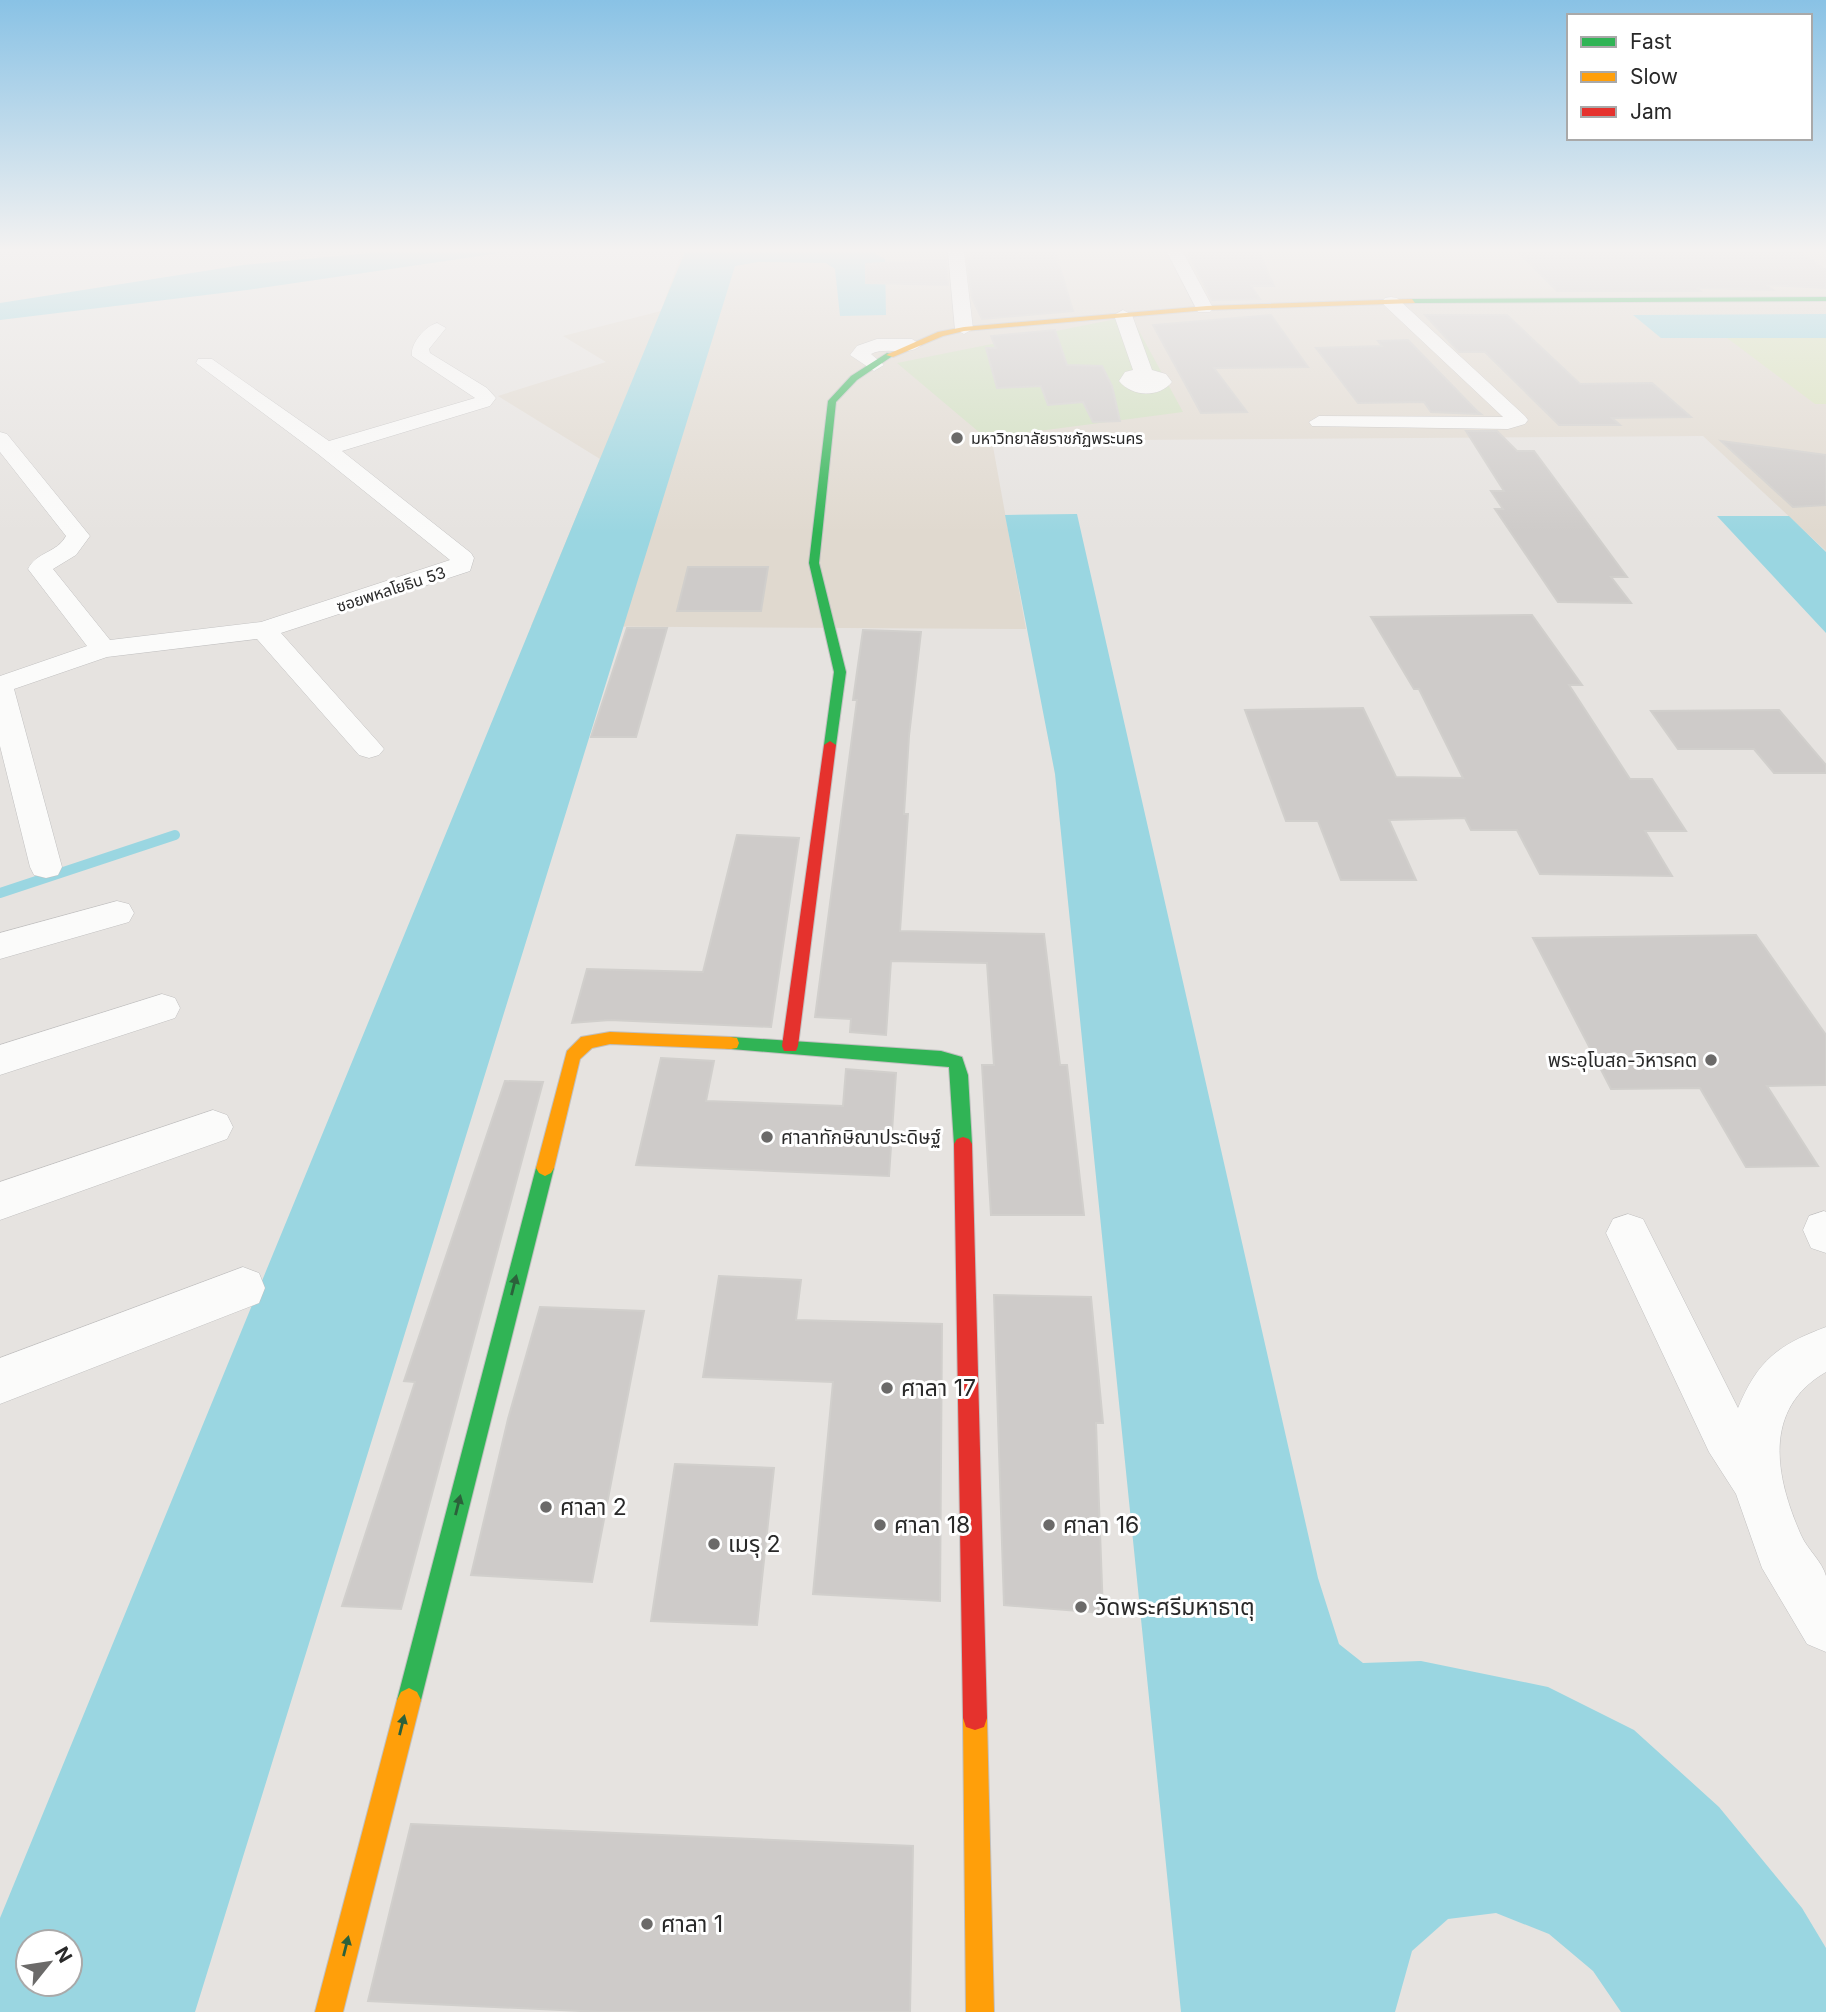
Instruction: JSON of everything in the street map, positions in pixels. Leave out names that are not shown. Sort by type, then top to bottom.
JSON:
[{"type":"street","points":[[326,449],[483,402],[486,398],[480,393],[421,356],[421,346]]},
{"type":"street","points":[[790,1046],[840,672],[832,628],[815,583],[814,563],[828,421],[832,401],[841,390],[874,365],[859,355],[875,346]]},
{"type":"street","points":[[1134,346],[1144,374]]},
{"type":"street","points":[[1319,422],[1508,423],[1518,420],[1438,346]]},
{"type":"street","name":"ซอยพหลโยธิน 53","points":[[0,687],[103,649],[264,630],[461,566],[462,558],[326,449],[205,363]]},
{"type":"street","points":[[0,438],[78,536],[76,544],[67,552],[42,564],[40,569],[103,649]]},
{"type":"street","points":[[264,630],[369,749]]},
{"type":"street","points":[[0,687],[46,867]]},
{"type":"street","points":[[0,946],[117,913]]},
{"type":"street","points":[[0,1060],[162,1008]]},
{"type":"street","points":[[329,2012],[573,1056],[587,1042],[610,1038],[790,1046],[941,1058],[956,1062],[960,1075],[967,1239],[981,2012]]},
{"type":"street","points":[[0,1201],[213,1127]]},
{"type":"street","points":[[1628,1233],[1726,1435],[1757,1481],[1780,1550],[1826,1625]]},
{"type":"street","points":[[0,1381],[243,1288]]},
{"type":"street","points":[[1757,1481],[1756,1427],[1773,1385],[1804,1356],[1826,1349]]},
{"type":"shaded area","name":"มหาวิทยาลัยราชภัฏพระนคร","points":[[579,346],[1826,346],[1826,551],[1703,436],[992,441],[1026,629],[531,626],[600,459],[498,396],[606,362]]},
{"type":"green space","points":[[982,346],[1147,346],[1183,412],[986,438],[897,363]]},
{"type":"green space","points":[[1738,346],[1826,346],[1826,404],[1815,404]]},
{"type":"water","points":[[646,346],[710,346],[195,2012],[0,2012],[0,1918]]},
{"type":"water","points":[[1077,514],[1318,1578],[1339,1644],[1363,1663],[1421,1661],[1548,1687],[1634,1730],[1719,1807],[1802,1908],[1826,1948],[1826,2012],[1621,2012],[1593,1971],[1549,1934],[1496,1913],[1448,1919],[1412,1951],[1395,2012],[1181,2012],[1055,774],[1005,515]]},
{"type":"water","points":[[1717,516],[1789,516],[1826,552],[1826,633]]},
{"type":"building","points":[[995,346],[1060,346],[1067,365],[1102,366],[1112,386],[1120,421],[1093,422],[1083,402],[1048,405],[1041,386],[997,388],[986,348],[996,348]]},
{"type":"building","points":[[1164,346],[1293,346],[1308,367],[1214,368],[1247,412],[1201,413]]},
{"type":"building","points":[[1414,346],[1481,414],[1431,412],[1424,402],[1358,403],[1316,348]]},
{"type":"building","points":[[1453,346],[1540,346],[1580,384],[1652,383],[1691,417],[1612,418],[1620,425],[1559,425],[1485,352],[1459,352]]},
{"type":"building","points":[[1466,431],[1497,431],[1517,451],[1534,451],[1627,577],[1611,577],[1631,603],[1558,602],[1495,509],[1503,509],[1491,491],[1504,491]]},
{"type":"building","points":[[1721,441],[1826,455],[1826,505],[1793,507]]},
{"type":"building","points":[[688,567],[768,567],[761,611],[677,611]]},
{"type":"building","points":[[1532,615],[1582,685],[1569,685],[1630,779],[1652,779],[1686,831],[1645,831],[1672,876],[1540,874],[1517,830],[1471,830],[1465,818],[1389,820],[1416,880],[1341,880],[1318,821],[1286,821],[1245,710],[1363,708],[1396,777],[1463,778],[1419,689],[1414,689],[1371,617]]},
{"type":"building","points":[[627,628],[667,628],[636,737],[591,737]]},
{"type":"building","points":[[863,630],[921,632],[909,736],[904,814],[908,814],[900,931],[1044,934],[1060,1065],[1067,1065],[1084,1215],[991,1215],[982,1065],[994,1065],[987,963],[891,961],[886,1035],[850,1032],[851,1019],[815,1017],[857,700],[853,700]]},
{"type":"building","points":[[1779,710],[1826,765],[1826,773],[1774,773],[1754,749],[1678,749],[1651,711]]},
{"type":"building","points":[[737,835],[799,838],[771,1027],[610,1020],[572,1023],[587,969],[703,972]]},
{"type":"building","name":"พระอุโบสถ-วิหารคต","points":[[1756,935],[1826,1035],[1826,1085],[1767,1086],[1818,1166],[1746,1167],[1700,1088],[1611,1089],[1533,938]]},
{"type":"building","name":"ศาลาทักษิณาประดิษฐ์","points":[[661,1058],[714,1061],[706,1101],[843,1106],[846,1069],[896,1073],[889,1176],[636,1165]]},
{"type":"building","points":[[505,1081],[543,1082],[401,1609],[342,1606],[415,1382],[404,1381]]},
{"type":"building","points":[[719,1276],[801,1280],[796,1320],[942,1324],[940,1601],[813,1594],[833,1382],[703,1377]]},
{"type":"building","points":[[994,1295],[1091,1297],[1103,1423],[1096,1423],[1103,1613],[1004,1605]]},
{"type":"building","points":[[540,1307],[644,1311],[592,1582],[471,1575],[508,1419]]},
{"type":"building","name":"เมรุ 2","points":[[675,1464],[774,1468],[757,1625],[651,1621]]},
{"type":"building","name":"ศาลา 1","points":[[411,1824],[913,1846],[910,2012],[602,2012],[368,2001]]},
{"type":"waterway","points":[[0,893],[175,835]]},
{"type":"traffic: fast","points":[[830,745],[840,672],[814,563],[832,401],[854,378],[890,355]]},
{"type":"traffic: fast","points":[[731,1043],[941,1058],[956,1062],[960,1075],[963,1144]]},
{"type":"traffic: fast","points":[[409,1700],[545,1168]]},
{"type":"traffic: slow","points":[[890,355],[912,346]]},
{"type":"traffic: slow","points":[[545,1168],[573,1056],[587,1042],[610,1038],[731,1043]]},
{"type":"traffic: slow","points":[[329,2012],[409,1700]]},
{"type":"traffic: slow","points":[[975,1718],[980,2012]]},
{"type":"traffic: jam","points":[[790,1046],[830,745]]},
{"type":"traffic: jam","points":[[963,1144],[975,1718]]},
{"type":"place","name":"มหาวิทยาลัยราชภัฏพระนคร","points":[[957,438]]},
{"type":"place","name":"พระอุโบสถ-วิหารคต","points":[[1711,1060]]},
{"type":"place","name":"ศาลาทักษิณาประดิษฐ์","points":[[767,1137]]},
{"type":"place","name":"ศาลา 17","points":[[887,1388]]},
{"type":"place","name":"ศาลา 2","points":[[546,1507]]},
{"type":"place","name":"ศาลา 18","points":[[880,1525]]},
{"type":"place","name":"ศาลา 16","points":[[1049,1525]]},
{"type":"place","name":"เมรุ 2","points":[[714,1544]]},
{"type":"place","name":"วัดพระศรีมหาธาตุ","points":[[1081,1607]]},
{"type":"place","name":"ศาลา 1","points":[[647,1924]]}]
